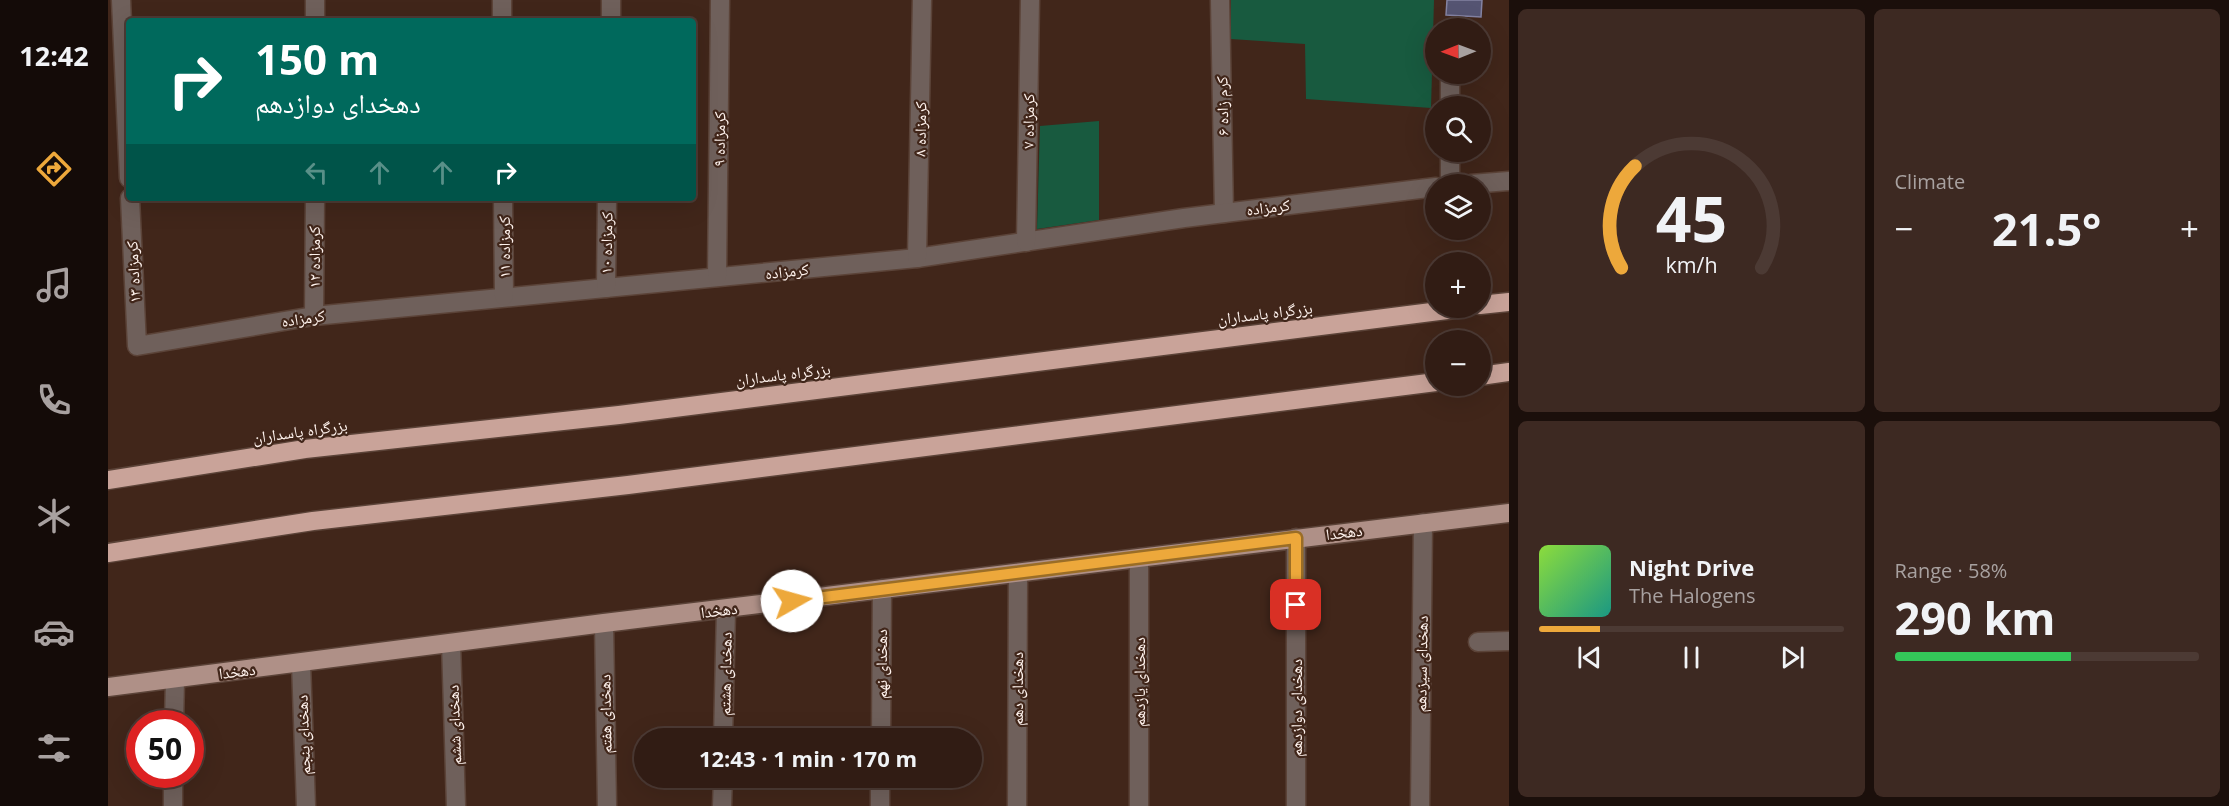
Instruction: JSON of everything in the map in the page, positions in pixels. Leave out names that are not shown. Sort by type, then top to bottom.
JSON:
[{"type":"highway","points":[[1491,304],[1509,302]]},
{"type":"highway","name":"بزرگراه پاسداران","points":[[108,480],[305,449],[618,415],[1425,313]]},
{"type":"highway","points":[[1491,374],[1509,372]]},
{"type":"highway","points":[[108,553],[313,521],[628,485],[1425,383]]},
{"type":"main road","name":"دهخدا","points":[[108,687],[604,623],[726,610],[1509,513]]},
{"type":"street","points":[[121,0],[126,111]]},
{"type":"street","points":[[315,0],[315,18]]},
{"type":"street","points":[[502,0],[502,18]]},
{"type":"street","points":[[611,0],[611,18]]},
{"type":"street","name":"کرمزاده ٩","points":[[717,278],[720,0]]},
{"type":"street","name":"کرمزاده ٨","points":[[917,258],[922,0]]},
{"type":"street","name":"کرمزاده ٧","points":[[1026,242],[1030,0]]},
{"type":"street","name":"کرم زاده ۶","points":[[1220,0],[1224,213]]},
{"type":"street","points":[[1491,183],[1509,182]]},
{"type":"street","name":"کرمزاده","points":[[137,346],[314,315],[917,258],[1224,213],[1425,188]]},
{"type":"street","name":"کرمزاده ۱۳","points":[[130,201],[137,346]]},
{"type":"street","name":"کرمزاده ١٢","points":[[314,315],[315,201]]},
{"type":"street","name":"کرمزاده ١١","points":[[503,201],[504,296]]},
{"type":"street","name":"کرمزاده ١٠","points":[[606,288],[607,201]]},
{"type":"street","name":"دهخدای سیزدهم","points":[[1420,806],[1423,523]]},
{"type":"street","name":"دهخدای دوازدهم","points":[[1296,538],[1296,806]]},
{"type":"street","name":"دهخدای یازدهم","points":[[1139,558],[1139,806]]},
{"type":"street","name":"دهخدای دهم","points":[[1017,806],[1018,573]]},
{"type":"street","name":"دهخدای نهم","points":[[881,728],[882,589]]},
{"type":"street","name":"دهخدای هشتم","points":[[723,728],[726,610]]},
{"type":"street","name":"دهخدای هفتم","points":[[604,623],[606,806]]},
{"type":"street","points":[[1478,642],[1509,641]]},
{"type":"street","name":"دهخدای ششم","points":[[451,643],[456,806]]},
{"type":"street","name":"دهخدای پنجم","points":[[301,663],[306,806]]},
{"type":"street","points":[[174,710],[175,680]]},
{"type":"street","points":[[173,788],[173,806]]},
{"type":"street","points":[[722,806],[723,788]]},
{"type":"street","points":[[880,788],[880,806]]},
{"type":"green space","points":[[1231,0],[1434,0],[1434,18],[1425,18],[1425,84],[1432,84],[1431,96],[1425,96],[1425,108],[1306,99],[1305,44],[1231,39]]},
{"type":"green space","points":[[1099,121],[1099,220],[1037,229],[1040,126]]},
{"type":"building","points":[[1447,0],[1482,0],[1481,17],[1446,15]]},
{"type":"route","points":[[792,601],[1296,538],[1296,605]]}]
